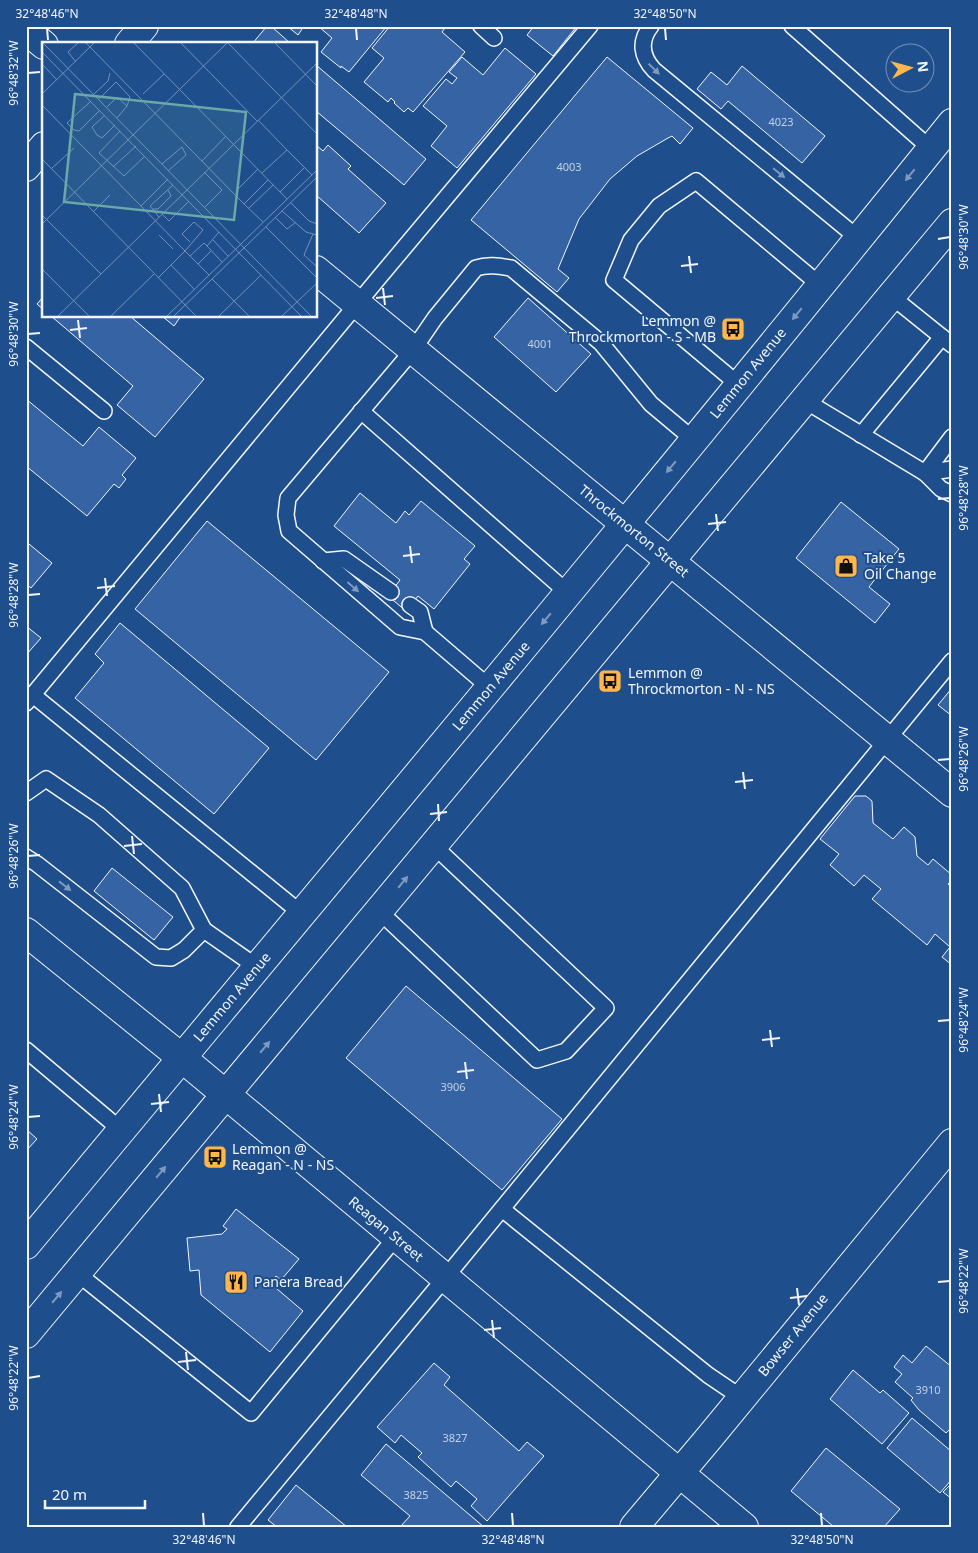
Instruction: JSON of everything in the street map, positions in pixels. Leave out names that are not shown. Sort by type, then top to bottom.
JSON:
[{"type":"main road","points":[[131,42],[144,26]]},
{"type":"main road","points":[[26,30],[42,43]]},
{"type":"main road","name":"Lemmon Avenue","points":[[26,1245],[625,524],[952,123]]},
{"type":"main road","points":[[26,167],[42,148]]},
{"type":"main road","points":[[26,1334],[952,224]]},
{"type":"main road","name":"Throckmorton Street","points":[[318,272],[952,793]]},
{"type":"main road","name":"Reagan Street","points":[[26,932],[182,1058],[744,1527]]},
{"type":"main road","name":"Bowser Avenue","points":[[634,1527],[952,1142]]},
{"type":"lane","points":[[481,26],[494,38]]},
{"type":"lane","points":[[302,914],[30,699],[590,26]]},
{"type":"lane","points":[[651,26],[646,33],[643,43],[643,53],[647,63],[859,239]]},
{"type":"lane","points":[[792,26],[931,149]]},
{"type":"lane","points":[[739,384],[614,280],[631,240],[659,206],[696,181],[820,285]]},
{"type":"lane","points":[[489,687],[425,632],[400,627],[289,531],[286,515],[288,498],[413,350],[435,318],[476,268],[484,265],[511,268],[601,343],[651,404],[694,440]]},
{"type":"lane","points":[[861,435],[947,341],[891,296]]},
{"type":"lane","points":[[26,348],[104,411]]},
{"type":"lane","points":[[804,400],[925,474],[941,489],[952,494]]},
{"type":"lane","points":[[361,411],[568,593]]},
{"type":"lane","points":[[925,474],[952,437]]},
{"type":"lane","points":[[925,474],[952,469]]},
{"type":"lane","points":[[323,561],[344,559],[391,592]]},
{"type":"lane","points":[[410,605],[420,612],[425,632]]},
{"type":"lane","points":[[238,1527],[446,1278],[952,662]]},
{"type":"lane","points":[[26,793],[46,778],[99,815],[182,888],[204,930],[257,967]]},
{"type":"lane","points":[[379,911],[537,1060],[566,1051],[606,1008],[433,845]]},
{"type":"lane","points":[[26,857],[156,957],[171,958],[184,950],[204,930]]},
{"type":"lane","points":[[26,1050],[121,1130]]},
{"type":"lane","points":[[502,1209],[708,1375],[742,1398]]},
{"type":"lane","points":[[77,1274],[251,1413],[396,1237]]},
{"type":"building","points":[[267,26],[271,26],[289,42],[254,42]]},
{"type":"building","points":[[287,26],[304,26],[298,35]]},
{"type":"building","points":[[318,26],[387,26],[349,72],[321,52],[332,38]]},
{"type":"building","points":[[390,26],[443,26],[445,28],[442,32],[465,52],[413,112],[408,108],[404,112],[391,98],[388,102],[364,82],[384,58],[372,48]]},
{"type":"building","points":[[534,26],[577,26],[553,56],[527,35]]},
{"type":"building","points":[[505,48],[536,74],[457,168],[431,146],[447,126],[423,106],[446,79],[452,84],[457,78],[449,72],[462,57],[483,75]]},
{"type":"building","points":[[607,57],[693,128],[680,144],[672,136],[668,138],[637,156],[610,179],[579,219],[558,269],[569,278],[557,292],[471,220]]},
{"type":"building","points":[[742,66],[825,136],[802,163],[728,101],[721,109],[697,89],[711,72],[727,85]]},
{"type":"building","points":[[318,67],[426,159],[404,185],[318,113]]},
{"type":"building","points":[[328,145],[351,166],[348,169],[386,203],[359,233],[318,197],[318,147],[323,151]]},
{"type":"building","points":[[42,298],[42,308],[37,304]]},
{"type":"building","points":[[528,298],[591,354],[556,392],[494,337]]},
{"type":"building","points":[[53,318],[132,318],[204,379],[155,437],[117,405],[133,386]]},
{"type":"building","points":[[164,318],[180,318],[174,326]]},
{"type":"building","points":[[26,399],[83,446],[99,427],[136,458],[122,475],[126,479],[119,488],[114,484],[87,516],[26,466]]},
{"type":"building","points":[[360,493],[396,523],[405,511],[409,515],[421,501],[475,546],[464,559],[470,564],[434,609],[418,596],[406,611],[388,596],[400,580],[334,526]]},
{"type":"building","name":"Take 5 Oil Change","points":[[841,502],[899,549],[869,587],[890,604],[875,623],[796,558]]},
{"type":"building","points":[[207,521],[389,672],[316,760],[135,609]]},
{"type":"building","points":[[29,544],[52,563],[31,588],[26,584],[26,547]]},
{"type":"building","points":[[120,623],[269,748],[214,814],[75,698],[104,663],[95,654]]},
{"type":"building","points":[[26,626],[41,638],[26,655]]},
{"type":"building","points":[[952,688],[952,716],[938,705]]},
{"type":"building","points":[[855,796],[866,796],[872,801],[873,823],[893,839],[904,827],[915,837],[917,856],[928,865],[933,859],[952,875],[952,880],[948,884],[952,887],[952,965],[942,957],[950,947],[935,934],[927,945],[872,899],[881,889],[864,875],[854,886],[830,865],[839,854],[820,839]]},
{"type":"building","points":[[112,868],[173,917],[154,940],[94,891]]},
{"type":"building","points":[[406,986],[562,1119],[502,1190],[346,1058]]},
{"type":"building","points":[[26,1129],[37,1139],[26,1151]]},
{"type":"building","name":"Panera Bread","points":[[236,1209],[299,1259],[281,1280],[276,1276],[270,1283],[303,1311],[270,1352],[201,1295],[199,1270],[190,1271],[187,1238],[222,1234],[227,1229],[223,1226]]},
{"type":"building","points":[[926,1346],[952,1367],[952,1427],[946,1433],[919,1410],[911,1400],[913,1398],[895,1382],[902,1374],[894,1367],[903,1355],[912,1363]]},
{"type":"building","points":[[434,1363],[450,1377],[444,1385],[519,1451],[527,1442],[544,1456],[487,1521],[471,1506],[477,1499],[456,1481],[451,1487],[418,1457],[422,1453],[401,1435],[395,1443],[377,1427]]},
{"type":"building","points":[[853,1370],[880,1393],[883,1390],[909,1413],[882,1444],[830,1399]]},
{"type":"building","points":[[912,1418],[952,1452],[952,1479],[940,1493],[887,1448]]},
{"type":"building","points":[[386,1444],[484,1527],[400,1527],[410,1516],[361,1475]]},
{"type":"building","points":[[826,1448],[900,1509],[884,1527],[834,1527],[791,1491]]},
{"type":"building","points":[[952,1483],[952,1499],[943,1492]]},
{"type":"building","points":[[296,1485],[347,1527],[277,1527],[268,1520]]},
{"type":"place","name":"Lemmon @ Throckmorton - S - MB","points":[[733,329]]},
{"type":"place","name":"Take 5 Oil Change","points":[[846,566]]},
{"type":"place","name":"Lemmon @ Throckmorton - N - NS","points":[[610,681]]},
{"type":"place","name":"Lemmon @ Reagan - N - NS","points":[[215,1157]]},
{"type":"place","name":"Panera Bread","points":[[236,1282]]}]
